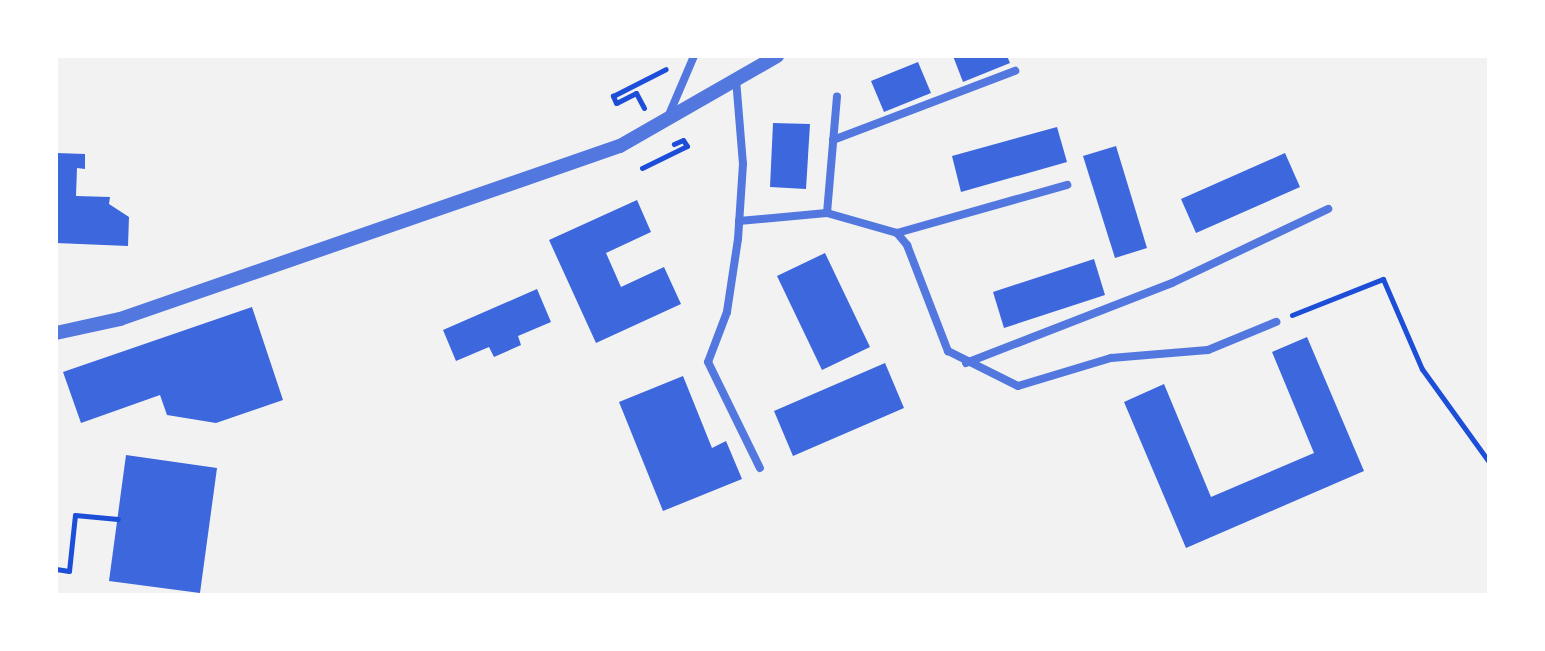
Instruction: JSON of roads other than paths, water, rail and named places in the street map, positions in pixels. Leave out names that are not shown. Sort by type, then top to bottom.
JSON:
[{"type":"street","points":[[668,118],[694,56]]},
{"type":"street","points":[[56,333],[120,319],[620,146],[777,56]]},
{"type":"street","points":[[833,140],[1015,71]]},
{"type":"street","points":[[736,78],[743,164],[739,221],[727,312],[708,362],[760,468]]},
{"type":"street","points":[[827,213],[837,96]]},
{"type":"street","points":[[739,221],[827,213],[897,233],[1067,185]]},
{"type":"street","points":[[966,363],[1172,283],[1328,209]]},
{"type":"street","points":[[897,233],[907,245],[938,335],[948,351],[966,363],[1018,386],[1111,358],[1208,350],[1276,322]]}]
